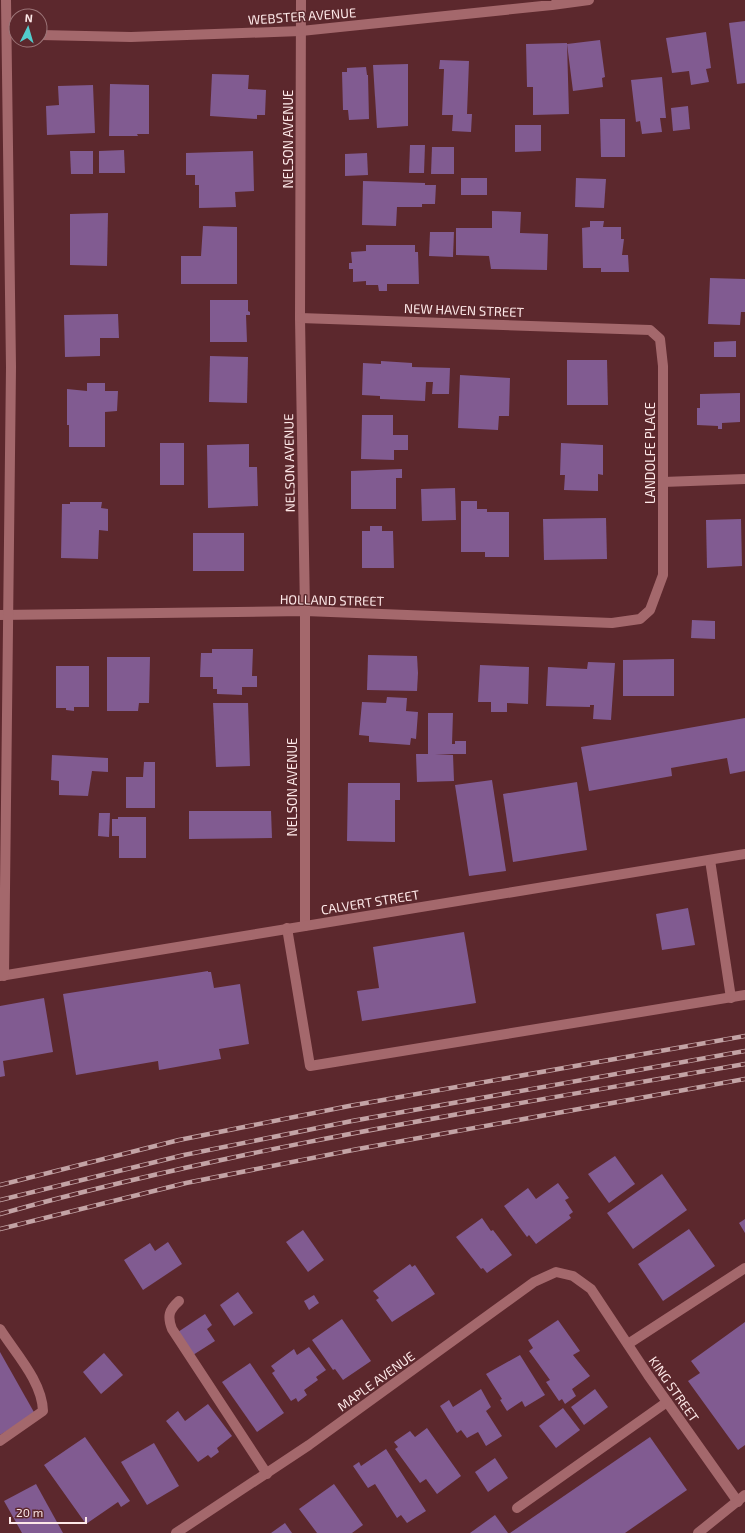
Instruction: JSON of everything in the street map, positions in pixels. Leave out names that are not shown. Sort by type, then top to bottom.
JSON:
[{"type":"street","points":[[2,976],[4,615],[11,367],[6,0]]},
{"type":"street","name":"NELSON AVENUE","points":[[302,0],[300,318],[305,610],[305,926]]},
{"type":"street","name":"WEBSTER AVENUE","points":[[48,35],[131,36],[301,31],[589,0]]},
{"type":"street","name":"NEW HAVEN STREET","points":[[300,318],[626,328]]},
{"type":"street","name":"LANDOLFE PLACE","points":[[626,328],[650,330],[660,339],[663,366],[663,575],[654,602]]},
{"type":"street","points":[[663,482],[745,479]]},
{"type":"street","name":"HOLLAND STREET","points":[[4,615],[305,610],[612,623],[640,619],[650,610],[654,602]]},
{"type":"street","name":"CALVERT STREET","points":[[2,976],[745,854]]},
{"type":"street","points":[[710,860],[731,998]]},
{"type":"street","points":[[287,928],[310,1066],[745,995]]},
{"type":"street","points":[[628,1344],[745,1268]]},
{"type":"street","name":"MAPLE AVENUE","points":[[176,1533],[309,1445],[534,1282],[556,1272],[573,1276],[591,1289]]},
{"type":"street","name":"KING STREET","points":[[591,1289],[667,1402],[738,1502]]},
{"type":"street","points":[[179,1301],[170,1309],[168,1319],[172,1329],[267,1474]]},
{"type":"street","points":[[0,1329],[34,1381],[43,1405],[43,1411],[28,1423],[0,1441]]},
{"type":"street","points":[[517,1508],[667,1402]]},
{"type":"street","points":[[698,1533],[745,1495]]},
{"type":"building","points":[[745,21],[745,83],[737,84],[729,23]]},
{"type":"building","points":[[706,32],[711,68],[706,69],[709,82],[691,85],[689,71],[672,73],[666,38]]},
{"type":"building","points":[[600,40],[605,77],[602,78],[603,87],[573,91],[567,44]]},
{"type":"building","points":[[567,43],[569,114],[533,115],[533,87],[527,87],[526,44]]},
{"type":"building","points":[[440,60],[469,61],[467,114],[472,114],[471,132],[452,131],[453,115],[442,115],[444,69],[439,69]]},
{"type":"building","points":[[408,64],[408,126],[377,128],[373,65]]},
{"type":"building","points":[[366,67],[368,75],[369,119],[349,120],[348,110],[343,110],[342,72],[347,72],[347,68]]},
{"type":"building","points":[[212,74],[249,75],[248,89],[266,90],[265,115],[257,115],[257,119],[210,116]]},
{"type":"building","points":[[662,77],[666,118],[660,118],[662,132],[642,134],[640,121],[636,122],[631,80]]},
{"type":"building","points":[[110,84],[149,85],[149,134],[137,134],[138,136],[109,136]]},
{"type":"building","points":[[93,85],[95,133],[47,135],[46,106],[59,105],[58,86]]},
{"type":"building","points":[[688,106],[690,129],[673,131],[671,108]]},
{"type":"building","points":[[600,119],[625,119],[625,157],[601,157]]},
{"type":"building","points":[[515,125],[541,125],[541,151],[515,152]]},
{"type":"building","points":[[410,145],[425,145],[424,173],[409,173]]},
{"type":"building","points":[[432,147],[454,147],[454,174],[431,174]]},
{"type":"building","points":[[124,150],[125,173],[99,173],[99,151]]},
{"type":"building","points":[[70,151],[93,151],[93,174],[71,174]]},
{"type":"building","points":[[253,151],[254,191],[235,192],[236,207],[199,208],[199,185],[195,185],[195,175],[186,175],[186,153]]},
{"type":"building","points":[[367,153],[368,175],[345,176],[345,154]]},
{"type":"building","points":[[461,178],[487,178],[487,195],[461,195]]},
{"type":"building","points":[[576,178],[606,179],[604,208],[575,207]]},
{"type":"building","points":[[363,181],[425,183],[425,185],[436,185],[435,204],[422,204],[422,207],[397,207],[396,226],[362,225]]},
{"type":"building","points":[[492,211],[521,212],[520,233],[548,234],[547,270],[491,269],[489,256],[456,255],[456,228],[492,228]]},
{"type":"building","points":[[108,213],[107,266],[70,265],[70,214]]},
{"type":"building","points":[[590,221],[604,221],[603,227],[621,227],[621,239],[624,239],[622,255],[628,255],[629,272],[601,272],[601,268],[583,268],[582,228],[590,227]]},
{"type":"building","points":[[203,226],[237,227],[237,284],[181,284],[181,256],[201,256]]},
{"type":"building","points":[[430,232],[454,232],[453,257],[429,256]]},
{"type":"building","points":[[366,245],[415,245],[415,252],[418,252],[419,284],[387,284],[387,291],[379,291],[378,285],[366,285],[366,281],[353,282],[353,269],[349,269],[349,263],[352,263],[351,252],[366,251]]},
{"type":"building","points":[[710,278],[745,279],[745,312],[741,312],[740,325],[708,324]]},
{"type":"building","points":[[210,300],[248,300],[248,311],[250,312],[250,315],[246,315],[247,342],[210,342]]},
{"type":"building","points":[[118,314],[119,338],[100,338],[100,356],[65,357],[64,315]]},
{"type":"building","points":[[736,341],[736,357],[714,357],[714,342]]},
{"type":"building","points":[[210,356],[248,357],[247,403],[209,402]]},
{"type":"building","points":[[567,360],[607,360],[608,405],[567,405]]},
{"type":"building","points":[[381,361],[412,363],[412,367],[450,368],[449,394],[432,394],[433,382],[426,382],[425,401],[380,399],[380,396],[362,395],[363,363],[381,364]]},
{"type":"building","points":[[460,375],[510,378],[509,416],[499,416],[498,430],[458,428]]},
{"type":"building","points":[[87,383],[105,383],[105,391],[118,391],[117,411],[105,412],[105,447],[69,447],[69,425],[67,425],[67,389],[87,391]]},
{"type":"building","points":[[740,393],[740,422],[722,423],[722,429],[718,429],[718,426],[697,425],[697,408],[700,408],[700,394]]},
{"type":"building","points":[[362,415],[393,415],[393,435],[408,435],[408,450],[394,450],[394,460],[361,459]]},
{"type":"building","points":[[160,443],[184,443],[184,485],[160,485]]},
{"type":"building","points":[[561,443],[603,445],[603,475],[598,474],[598,491],[564,490],[565,475],[560,475]]},
{"type":"building","points":[[249,444],[249,467],[257,467],[258,506],[208,508],[207,445]]},
{"type":"building","points":[[402,469],[402,478],[396,478],[396,509],[351,509],[351,471]]},
{"type":"building","points":[[455,488],[456,520],[422,521],[421,489]]},
{"type":"building","points":[[461,501],[477,501],[477,509],[487,509],[487,512],[509,512],[509,557],[485,557],[485,552],[461,552]]},
{"type":"building","points":[[70,502],[102,502],[101,508],[108,509],[108,531],[99,530],[98,559],[61,558],[62,504],[70,504]]},
{"type":"building","points":[[606,518],[607,559],[544,560],[543,519]]},
{"type":"building","points":[[741,519],[742,566],[707,568],[706,520]]},
{"type":"building","points":[[370,526],[382,526],[382,531],[393,531],[394,568],[362,568],[362,531],[370,531]]},
{"type":"building","points":[[193,533],[244,533],[244,571],[193,571]]},
{"type":"building","points":[[692,620],[715,621],[715,639],[691,638]]},
{"type":"building","points":[[212,649],[253,649],[252,676],[257,676],[257,687],[242,687],[242,695],[217,694],[217,689],[213,689],[213,677],[200,677],[201,653],[212,653]]},
{"type":"building","points":[[368,655],[417,656],[417,691],[367,690]]},
{"type":"building","points":[[107,657],[150,657],[149,703],[139,703],[138,711],[107,711]]},
{"type":"building","points":[[674,659],[674,696],[623,696],[623,660]]},
{"type":"building","points":[[588,662],[615,663],[611,720],[593,719],[594,705],[590,705],[590,707],[546,706],[548,667],[587,669]]},
{"type":"building","points":[[480,665],[529,667],[528,704],[507,703],[507,712],[491,712],[491,702],[478,702]]},
{"type":"building","points":[[56,666],[89,666],[89,707],[74,707],[74,711],[66,710],[66,708],[56,708]]},
{"type":"building","points":[[387,697],[407,698],[406,711],[418,712],[416,739],[411,738],[410,745],[369,742],[369,736],[359,735],[362,702],[386,703]]},
{"type":"building","points":[[213,703],[248,703],[250,766],[216,767]]},
{"type":"building","points":[[428,713],[453,713],[452,744],[455,744],[455,741],[466,741],[466,754],[435,754],[453,755],[454,781],[417,782],[416,754],[428,754]]},
{"type":"building","points":[[745,718],[745,771],[730,774],[727,758],[671,768],[672,776],[589,791],[581,747]]},
{"type":"building","points":[[52,755],[108,758],[108,772],[92,771],[88,796],[59,795],[59,781],[51,780]]},
{"type":"building","points":[[144,762],[155,762],[155,808],[126,808],[126,777],[143,777]]},
{"type":"building","points":[[492,780],[506,871],[469,876],[455,785]]},
{"type":"building","points":[[577,782],[587,850],[513,862],[503,794]]},
{"type":"building","points":[[348,783],[400,783],[400,800],[395,800],[395,842],[347,841]]},
{"type":"building","points":[[189,811],[271,811],[272,838],[189,839]]},
{"type":"building","points":[[99,813],[110,813],[109,837],[98,836]]},
{"type":"building","points":[[118,817],[146,817],[146,858],[119,858],[119,836],[112,836],[112,819],[118,819]]},
{"type":"building","points":[[688,908],[695,945],[662,950],[656,914]]},
{"type":"building","points":[[464,932],[476,1003],[362,1021],[357,991],[379,988],[373,947]]},
{"type":"building","points":[[208,971],[211,972],[214,988],[240,984],[249,1044],[219,1049],[221,1059],[159,1070],[158,1061],[76,1075],[63,994]]},
{"type":"building","points":[[44,998],[53,1052],[3,1061],[5,1076],[0,1077],[0,1006]]},
{"type":"building","points":[[615,1156],[635,1184],[609,1203],[588,1174]]},
{"type":"building","points":[[662,1174],[687,1210],[633,1249],[607,1213]]},
{"type":"building","points":[[558,1183],[569,1198],[565,1200],[573,1212],[569,1215],[571,1218],[536,1244],[529,1235],[527,1237],[504,1206],[528,1188],[536,1199]]},
{"type":"building","points":[[482,1218],[512,1255],[487,1273],[483,1268],[481,1269],[456,1237]]},
{"type":"building","points":[[745,1219],[745,1233],[739,1223]]},
{"type":"building","points":[[689,1229],[715,1266],[663,1301],[638,1264]]},
{"type":"building","points":[[303,1230],[324,1260],[308,1272],[286,1242]]},
{"type":"building","points":[[168,1242],[182,1264],[143,1290],[124,1260],[150,1243],[155,1251]]},
{"type":"building","points":[[410,1264],[412,1267],[415,1265],[435,1294],[392,1322],[376,1300],[379,1298],[373,1291]]},
{"type":"building","points":[[238,1292],[253,1313],[234,1326],[220,1305]]},
{"type":"building","points":[[314,1295],[319,1303],[309,1310],[304,1301]]},
{"type":"building","points":[[205,1314],[212,1325],[207,1329],[215,1341],[193,1355],[178,1332]]},
{"type":"building","points":[[342,1319],[371,1361],[343,1380],[335,1369],[333,1370],[312,1340]]},
{"type":"building","points":[[558,1320],[580,1351],[573,1355],[590,1376],[572,1389],[576,1396],[565,1404],[562,1399],[559,1401],[546,1382],[550,1380],[529,1351],[533,1348],[528,1340]]},
{"type":"building","points":[[745,1322],[745,1445],[738,1450],[688,1381],[700,1373],[691,1361]]},
{"type":"building","points":[[309,1347],[326,1370],[316,1377],[318,1380],[304,1390],[307,1395],[298,1402],[296,1398],[291,1401],[272,1373],[275,1371],[271,1366],[294,1349],[297,1355]]},
{"type":"building","points":[[0,1352],[35,1414],[0,1435]]},
{"type":"building","points":[[104,1353],[123,1375],[101,1394],[83,1372]]},
{"type":"building","points":[[520,1355],[545,1395],[525,1407],[522,1401],[507,1411],[500,1400],[502,1399],[486,1374]]},
{"type":"building","points":[[250,1363],[284,1413],[257,1432],[222,1382]]},
{"type":"building","points":[[481,1389],[491,1407],[486,1411],[502,1436],[486,1446],[478,1432],[467,1438],[461,1430],[457,1433],[440,1406],[449,1400],[453,1407]]},
{"type":"building","points":[[595,1389],[608,1407],[584,1425],[571,1407]]},
{"type":"building","points":[[208,1404],[232,1436],[217,1448],[219,1452],[211,1458],[208,1455],[198,1462],[166,1421],[178,1411],[185,1421]]},
{"type":"building","points":[[563,1408],[580,1430],[556,1448],[539,1426]]},
{"type":"building","points":[[427,1428],[461,1476],[437,1494],[426,1479],[420,1483],[395,1449],[398,1447],[394,1442],[410,1431],[415,1437]]},
{"type":"building","points":[[85,1437],[130,1501],[121,1507],[118,1502],[86,1524],[44,1465]]},
{"type":"building","points":[[650,1437],[687,1490],[625,1533],[510,1533]]},
{"type":"building","points":[[154,1443],[179,1486],[147,1505],[121,1462]]},
{"type":"building","points":[[386,1449],[426,1511],[407,1523],[401,1515],[397,1518],[375,1484],[368,1488],[353,1466],[359,1462],[361,1466]]},
{"type":"building","points":[[495,1458],[508,1478],[488,1492],[475,1472]]},
{"type":"building","points":[[36,1484],[63,1533],[22,1533],[4,1501]]},
{"type":"building","points":[[334,1484],[363,1525],[352,1533],[317,1533],[299,1509]]},
{"type":"building","points":[[495,1515],[508,1533],[470,1533]]},
{"type":"building","points":[[285,1523],[292,1533],[271,1533]]},
{"type":"railway","points":[[0,1185],[179,1140],[349,1106],[745,1036]]},
{"type":"railway","points":[[0,1200],[184,1155],[352,1121],[745,1051]]},
{"type":"railway","points":[[0,1214],[184,1168],[277,1148],[464,1113],[745,1064]]},
{"type":"railway","points":[[0,1229],[186,1183],[358,1149],[745,1079]]}]
